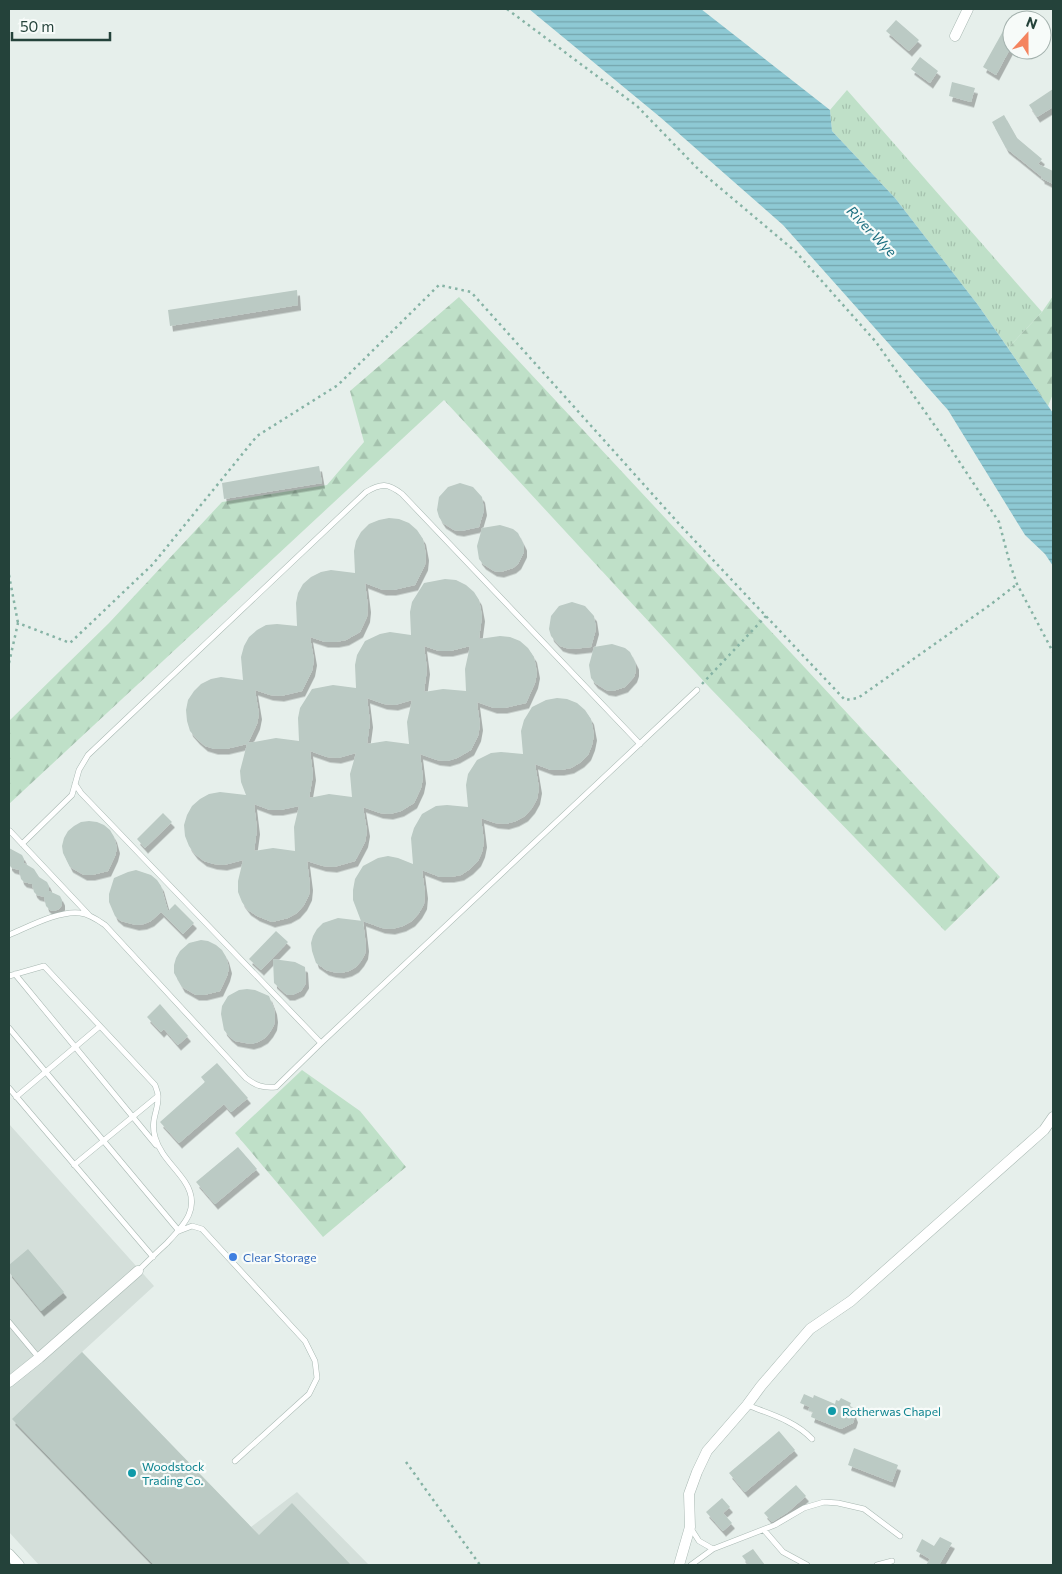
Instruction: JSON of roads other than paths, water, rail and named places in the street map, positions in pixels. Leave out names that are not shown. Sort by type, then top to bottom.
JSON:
[{"type":"street","points":[[955,36],[968,9]]},
{"type":"street","points":[[679,1565],[690,1527],[689,1494],[707,1451],[761,1386],[810,1329],[851,1301],[899,1260],[1044,1130],[1053,1117]]},
{"type":"street","points":[[9,1382],[138,1271]]},
{"type":"street","points":[[9,1554],[20,1565]]},
{"type":"lane","points":[[22,844],[72,795],[79,770],[88,755],[366,492],[380,485],[394,488],[402,494],[640,744]]},
{"type":"lane","points":[[9,935],[62,914],[81,913],[91,917],[105,925],[246,1078],[256,1086],[276,1087],[697,690]]},
{"type":"lane","points":[[75,784],[88,800],[321,1043]]},
{"type":"lane","points":[[10,832],[91,917]]},
{"type":"lane","points":[[9,976],[44,966],[155,1085],[158,1096],[153,1122],[155,1137],[162,1152]]},
{"type":"lane","points":[[15,974],[186,1182],[192,1196],[192,1206],[187,1220],[179,1231],[138,1271]]},
{"type":"lane","points":[[16,1097],[100,1026]]},
{"type":"lane","points":[[9,1028],[179,1231]]},
{"type":"lane","points":[[9,1088],[152,1257]]},
{"type":"lane","points":[[74,1164],[158,1096]]},
{"type":"lane","points":[[179,1231],[192,1226],[202,1229],[305,1341],[315,1361],[317,1378],[309,1394],[235,1461]]},
{"type":"lane","points":[[9,1322],[39,1358]]},
{"type":"lane","points":[[747,1405],[786,1420],[806,1432],[812,1439]]},
{"type":"lane","points":[[691,1565],[713,1549],[764,1530],[804,1508],[824,1502],[864,1509],[900,1536]]},
{"type":"lane","points":[[690,1527],[699,1541],[713,1549]]},
{"type":"lane","points":[[764,1530],[783,1552],[807,1565]]},
{"type":"lane","points":[[877,1565],[892,1561]]},
{"type":"water","name":"River Wye","points":[[529,9],[701,9],[830,110],[832,131],[895,198],[978,305],[1053,413],[1053,566],[1045,554],[1025,535],[948,410],[783,225],[660,117]]},
{"type":"place","name":"Clear Storage","points":[[233,1257]]},
{"type":"place","name":"Rotherwas Chapel","points":[[832,1411]]},
{"type":"place","name":"Woodstock Trading Co.","points":[[132,1473]]}]
